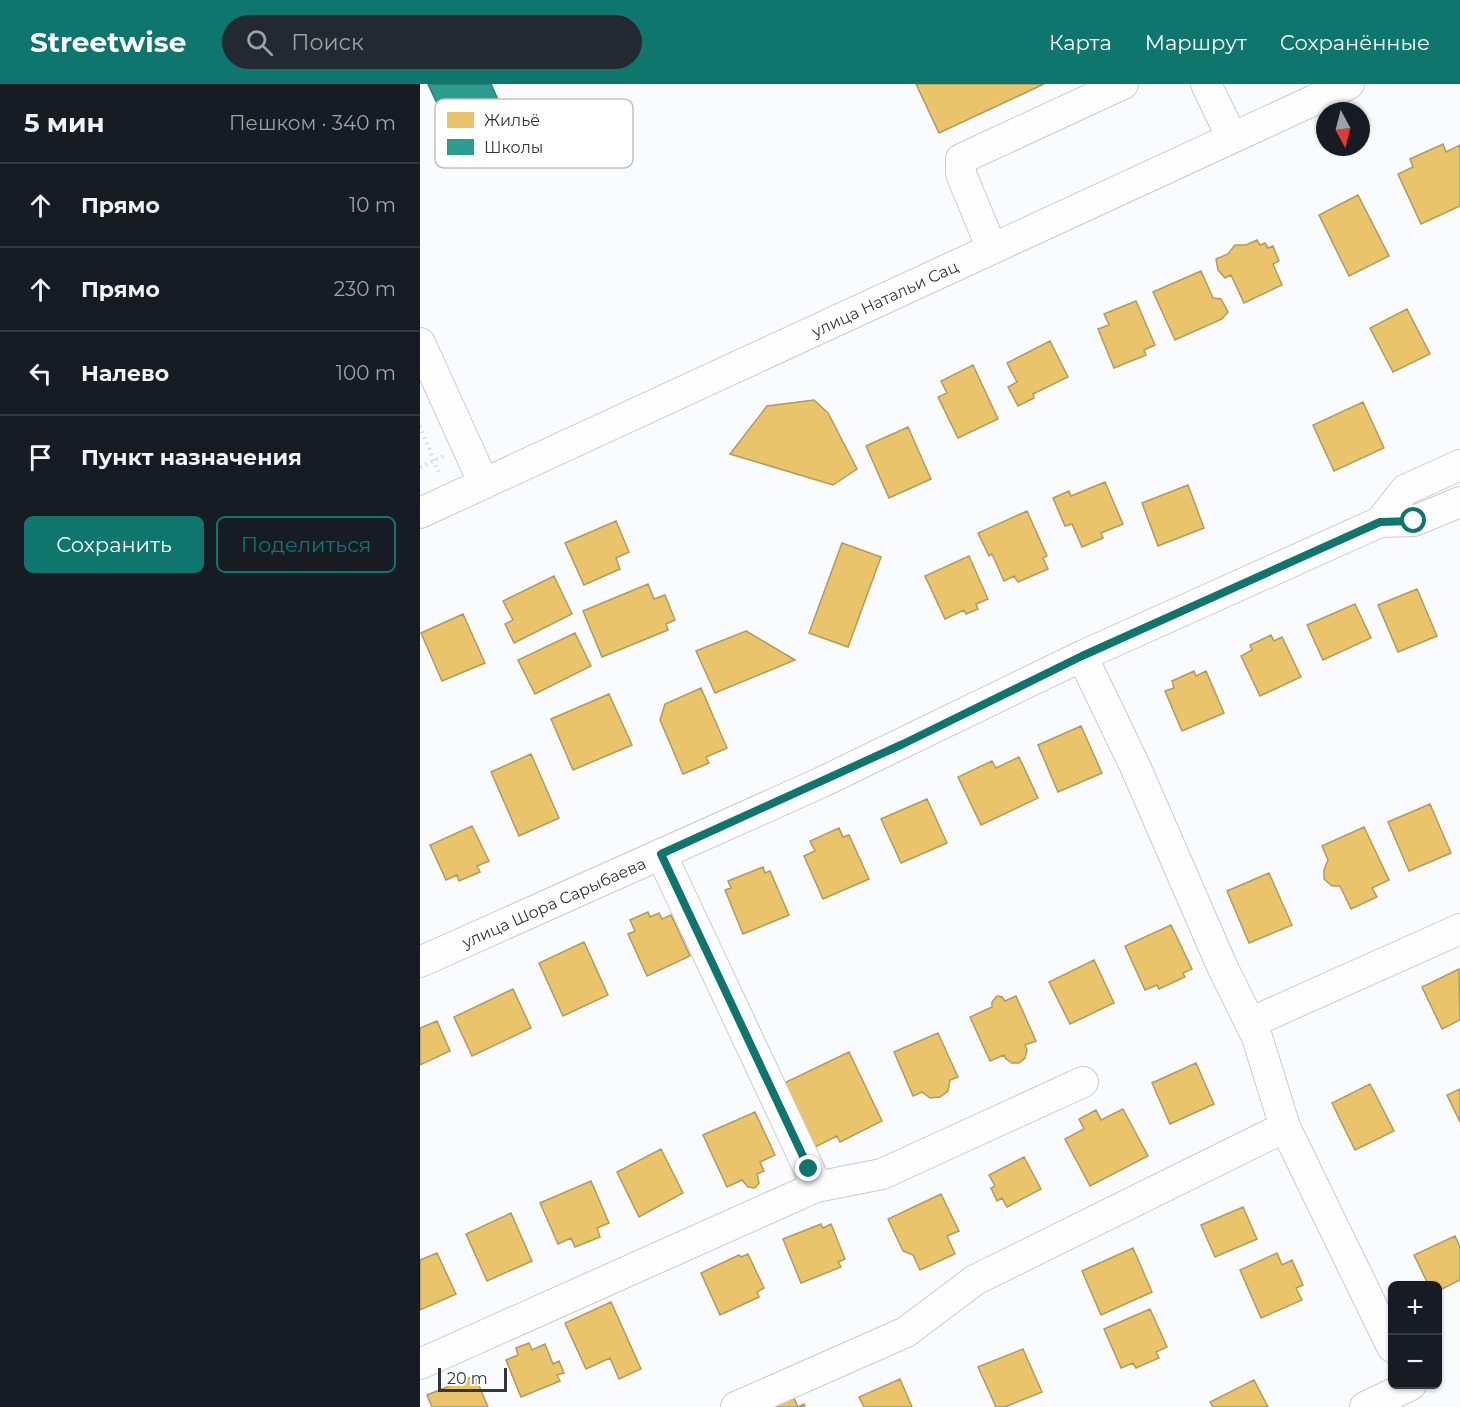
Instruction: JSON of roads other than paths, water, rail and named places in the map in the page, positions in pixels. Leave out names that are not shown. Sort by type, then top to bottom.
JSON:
[{"type":"street","points":[[992,249],[961,174],[961,159],[1123,84]]},
{"type":"street","points":[[1206,84],[1232,138]]},
{"type":"street","name":"улица Натальи Сац","points":[[420,513],[1349,84]]},
{"type":"street","points":[[423,358],[484,484]]},
{"type":"street","name":"улица Шора Сарыбаева","points":[[420,962],[903,744],[1082,656],[1380,522],[1405,490],[1460,465]]},
{"type":"street","points":[[1380,522],[1414,521],[1460,502]]},
{"type":"street","points":[[1082,656],[1135,766],[1222,966],[1257,1037],[1285,1127],[1388,1339]]},
{"type":"street","points":[[661,854],[816,1187]]},
{"type":"street","points":[[1250,1023],[1460,929]]},
{"type":"street","points":[[420,1364],[816,1187],[882,1174],[1083,1082]]},
{"type":"street","points":[[736,1407],[906,1332],[975,1280],[1285,1127]]},
{"type":"street","points":[[1365,1407],[1403,1389]]},
{"type":"street","points":[[1413,1389],[1422,1407]]}]
